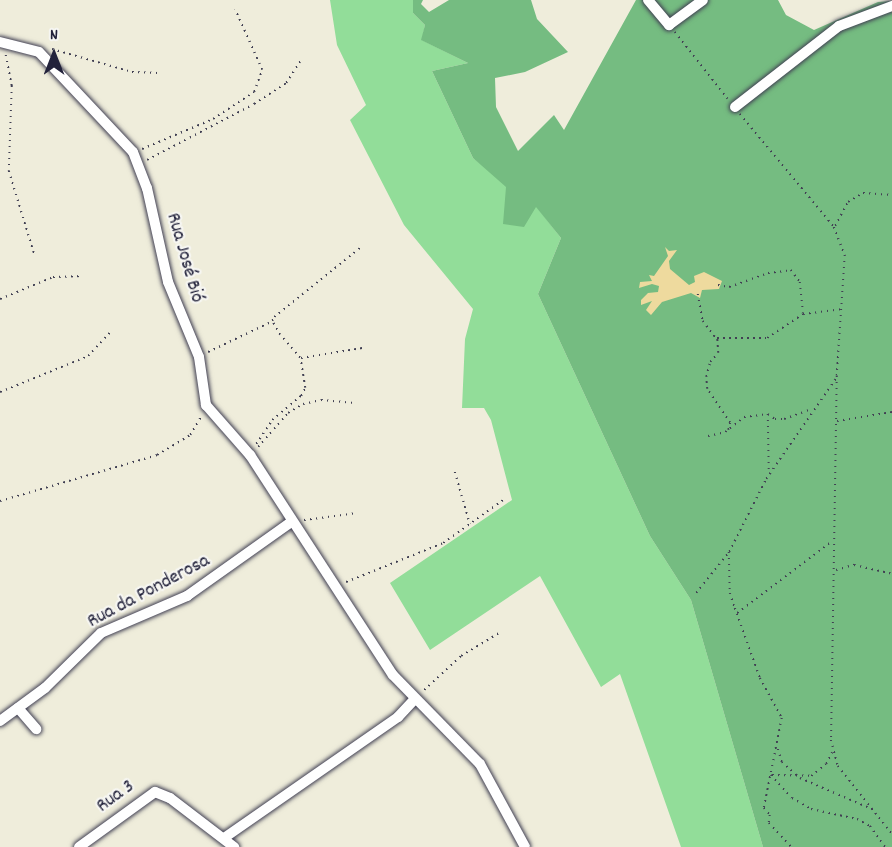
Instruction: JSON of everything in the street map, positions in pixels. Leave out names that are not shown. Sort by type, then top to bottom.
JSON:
[{"type":"street","points":[[648,0],[669,25],[703,0]]},
{"type":"street","points":[[735,107],[839,26],[892,6]]},
{"type":"street","points":[[2,46],[39,52]]},
{"type":"street","name":"Rua José Bió","points":[[39,52],[133,152],[147,188],[168,282],[199,357],[206,405]]},
{"type":"street","points":[[206,405],[250,455],[291,522],[336,585],[393,675],[480,764],[525,847]]},
{"type":"street","name":"Rua da Ponderosa","points":[[0,721],[18,708],[102,633],[187,596],[291,522]]},
{"type":"street","points":[[224,838],[398,717],[415,699]]},
{"type":"street","points":[[18,708],[36,729]]},
{"type":"street","name":"Rua 3","points":[[79,847],[154,792],[170,798],[234,847]]},
{"type":"path","points":[[133,152],[213,119],[254,93],[262,70],[235,10]]},
{"type":"path","points":[[669,25],[834,227],[845,255],[837,376],[836,570],[829,712],[832,752],[838,766],[892,834]]},
{"type":"path","points":[[2,46],[12,86],[9,171],[35,256]]},
{"type":"path","points":[[39,52],[56,48],[132,72],[159,73]]},
{"type":"path","points":[[138,164],[254,104],[286,82],[300,60]]},
{"type":"path","points":[[834,227],[848,202],[862,194],[892,195]]},
{"type":"path","points":[[199,357],[272,321],[279,311],[361,247]]},
{"type":"path","points":[[718,285],[729,287],[792,270],[800,282],[803,314]]},
{"type":"path","points":[[0,299],[53,277],[83,276]]},
{"type":"path","points":[[698,294],[703,321],[717,339],[718,353],[710,362],[706,377],[707,389],[730,423],[728,430]]},
{"type":"path","points":[[717,339],[767,338],[803,314],[843,309]]},
{"type":"path","points":[[250,455],[264,429],[305,388],[300,358],[272,321]]},
{"type":"path","points":[[0,392],[88,356],[110,332]]},
{"type":"path","points":[[300,358],[362,348]]},
{"type":"path","points":[[696,593],[729,552],[769,475],[812,408],[837,376]]},
{"type":"path","points":[[250,455],[288,413],[303,404],[321,400],[355,403]]},
{"type":"path","points":[[0,501],[177,446],[190,435],[206,405]]},
{"type":"path","points":[[708,436],[728,430],[744,417],[768,414],[784,418],[812,408]]},
{"type":"path","points":[[837,421],[892,412]]},
{"type":"path","points":[[768,414],[769,475]]},
{"type":"path","points":[[455,472],[470,525]]},
{"type":"path","points":[[336,585],[373,574],[443,543],[470,525],[473,519],[503,500]]},
{"type":"path","points":[[291,522],[358,513]]},
{"type":"path","points":[[736,613],[769,592],[831,542]]},
{"type":"path","points":[[729,552],[730,593],[736,613],[760,678],[782,718],[777,748],[768,775],[764,808],[770,816],[769,823],[791,847]]},
{"type":"path","points":[[836,570],[854,565],[892,574]]},
{"type":"path","points":[[415,699],[461,656],[499,633]]},
{"type":"path","points":[[777,748],[782,762],[800,778]]},
{"type":"path","points":[[800,778],[818,772],[832,752]]},
{"type":"path","points":[[768,775],[800,778],[876,811]]},
{"type":"path","points":[[771,775],[792,798],[811,809],[857,819],[870,826],[885,847]]},
{"type":"green space","points":[[330,0],[413,0],[413,13],[425,25],[422,40],[468,63],[432,71],[473,158],[536,206],[561,238],[538,294],[650,536],[691,600],[763,847],[681,847],[620,674],[601,687],[540,576],[430,650],[390,583],[512,500],[491,420],[484,408],[462,408],[465,339],[473,309],[404,225],[350,120],[366,105],[337,45]]},
{"type":"green space","points":[[413,0],[423,0],[421,4],[429,12],[449,0],[531,0],[537,19],[568,52],[525,72],[495,78],[496,107],[518,151],[554,115],[564,130],[636,0],[778,0],[786,15],[814,30],[878,2],[892,1],[892,847],[763,847],[691,600],[650,536],[538,294],[561,238],[536,207],[524,227],[503,224],[506,187],[473,158],[432,71],[468,63],[421,40],[425,25],[413,13]]},
{"type":"sand","points":[[665,247],[669,251],[677,250],[669,261],[670,269],[689,285],[695,282],[694,276],[704,272],[722,281],[719,289],[702,290],[700,298],[691,293],[662,302],[651,315],[646,310],[652,301],[641,305],[641,300],[648,293],[658,292],[659,286],[652,284],[639,288],[640,282],[652,281],[649,275],[654,276],[668,256]]}]
